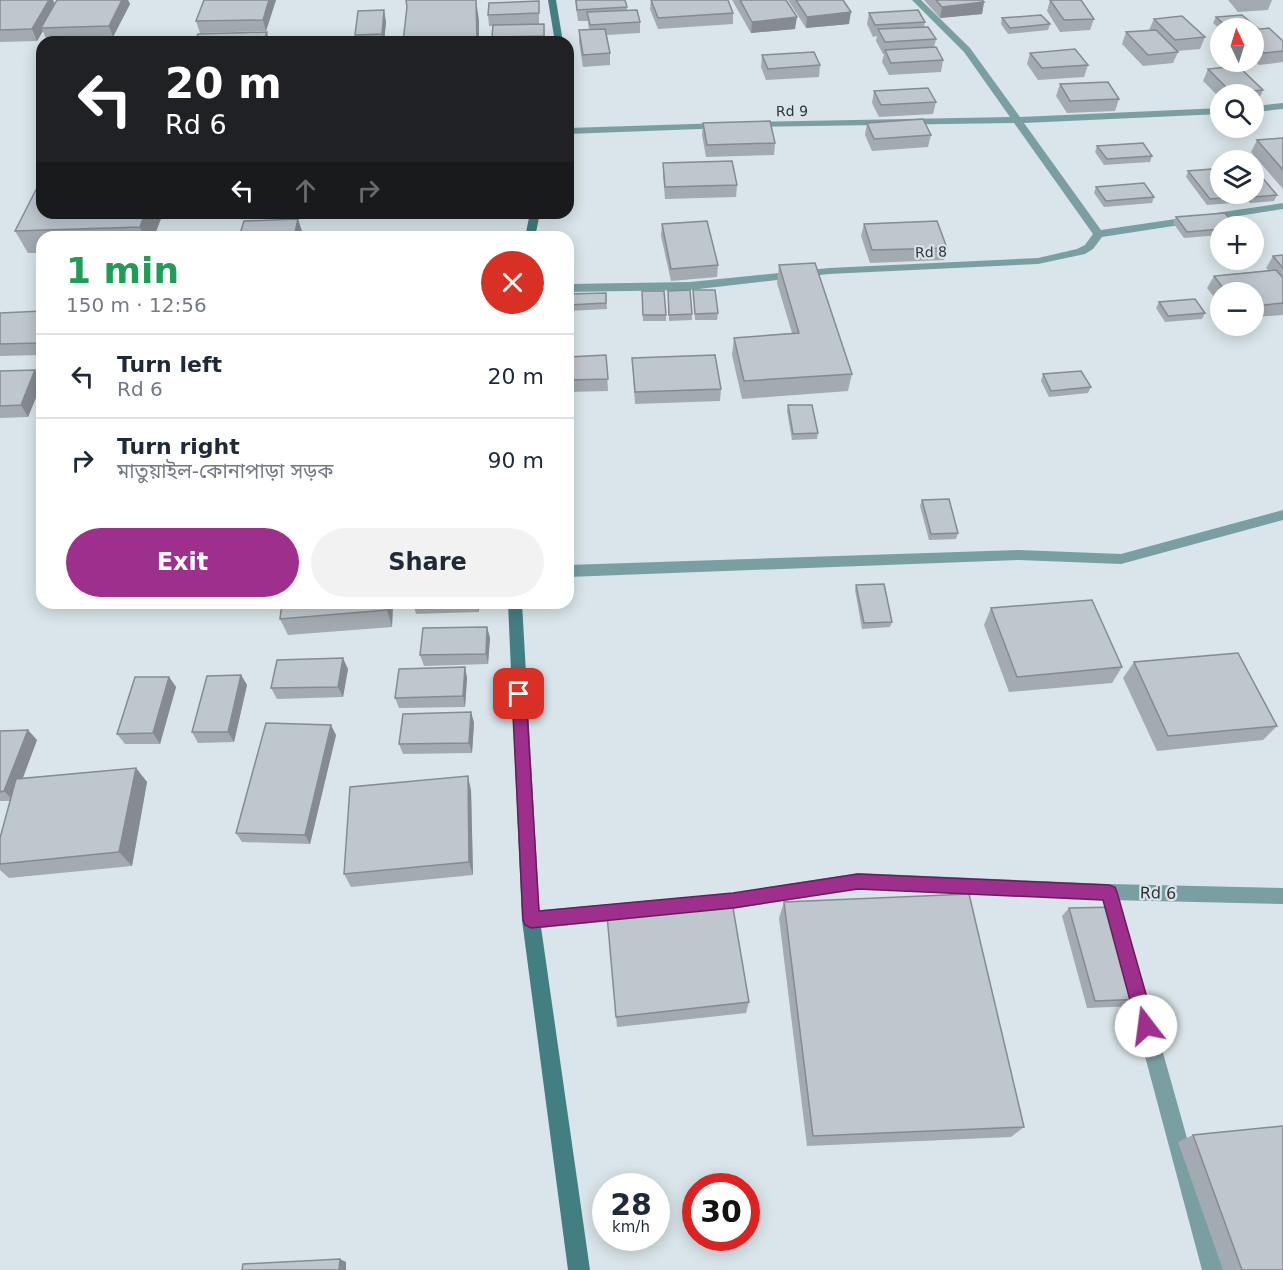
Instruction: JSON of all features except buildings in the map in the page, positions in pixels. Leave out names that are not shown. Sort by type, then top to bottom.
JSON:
[{"type":"main road","points":[[552,0],[558,36]]},
{"type":"main road","points":[[515,609],[531,920],[579,1270]]},
{"type":"street","points":[[916,0],[967,50],[1098,234],[1283,206]]},
{"type":"street","points":[[1264,108],[1283,106]]},
{"type":"street","name":"Rd 9","points":[[574,131],[1017,120],[1210,111]]},
{"type":"street","name":"Rd 8","points":[[574,288],[690,286],[829,271],[1038,261],[1082,252],[1089,247],[1098,234]]},
{"type":"street","points":[[574,571],[1019,555],[1121,559],[1283,515]]},
{"type":"street","name":"Rd 6","points":[[531,920],[733,900],[858,881],[1109,892],[1283,896]]},
{"type":"street","points":[[1109,892],[1115,915]]},
{"type":"street","points":[[1131,972],[1213,1270]]},
{"type":"route","points":[[519,694],[531,920],[733,900],[858,881],[1109,892],[1146,1026]]}]
